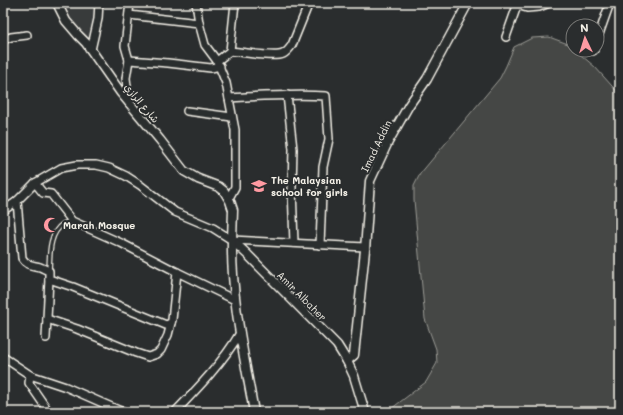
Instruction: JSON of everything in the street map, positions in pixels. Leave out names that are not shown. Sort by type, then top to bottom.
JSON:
[{"type":"street","name":"شارع الرازي","points":[[58,3],[66,21],[91,50],[118,90],[184,170],[198,179],[222,188],[229,198]]},
{"type":"street","points":[[91,50],[98,19],[99,3]]},
{"type":"street","points":[[129,103],[126,78],[128,60],[126,46],[130,3]]},
{"type":"street","points":[[196,3],[199,23],[205,45],[219,64],[226,83],[235,130],[235,187],[229,198],[233,213],[232,280],[254,412]]},
{"type":"street","points":[[128,60],[211,68],[219,64],[230,51],[235,3]]},
{"type":"street","points":[[230,51],[273,55],[282,54],[292,45],[309,3]]},
{"type":"street","name":"Imad Addin","points":[[347,361],[354,355],[370,182],[388,142],[409,104],[427,79],[468,3]]},
{"type":"street","points":[[506,37],[517,4],[527,8],[538,7],[549,3]]},
{"type":"street","points":[[605,18],[610,3]]},
{"type":"street","points":[[129,15],[199,23]]},
{"type":"street","points":[[3,40],[10,37],[27,35]]},
{"type":"street","points":[[229,98],[288,95],[326,96],[329,139],[323,167],[320,245]]},
{"type":"street","points":[[288,95],[293,149],[292,188],[294,243]]},
{"type":"street","points":[[186,111],[232,116]]},
{"type":"street","points":[[3,211],[17,201],[35,183],[61,168],[77,165],[96,165],[109,168],[126,176],[175,212],[212,228],[232,240],[365,246]]},
{"type":"street","points":[[35,183],[43,193],[50,194],[72,221],[121,243],[235,300]]},
{"type":"street","points":[[17,201],[22,258],[24,262],[28,265],[42,267],[49,275],[73,287],[164,325],[171,323]]},
{"type":"street","name":"Amir Albaher","points":[[232,240],[337,345],[347,361],[356,381],[365,412]]},
{"type":"street","points":[[47,319],[77,329],[136,353],[148,356],[157,354],[161,350],[171,323],[177,272]]},
{"type":"street","points":[[46,338],[49,275]]},
{"type":"street","points":[[175,412],[204,381],[233,345],[240,333]]},
{"type":"street","points":[[3,357],[30,375],[66,387],[123,412]]},
{"type":"street","points":[[30,375],[29,383],[49,412]]},
{"type":"lane","points":[[49,275],[51,246],[55,233],[63,224],[72,221]]},
{"type":"shaded area","points":[[57,3],[99,3],[91,51]]},
{"type":"shaded area","points":[[549,37],[565,43],[565,58],[584,58],[595,67],[620,95],[620,412],[387,412],[426,382],[437,363],[436,349],[425,319],[414,186],[420,174],[500,78],[514,47],[532,38]]},
{"type":"place","name":"The Malaysian school for girls","points":[[259,186]]},
{"type":"place","name":"Marah Mosque","points":[[51,225]]}]
